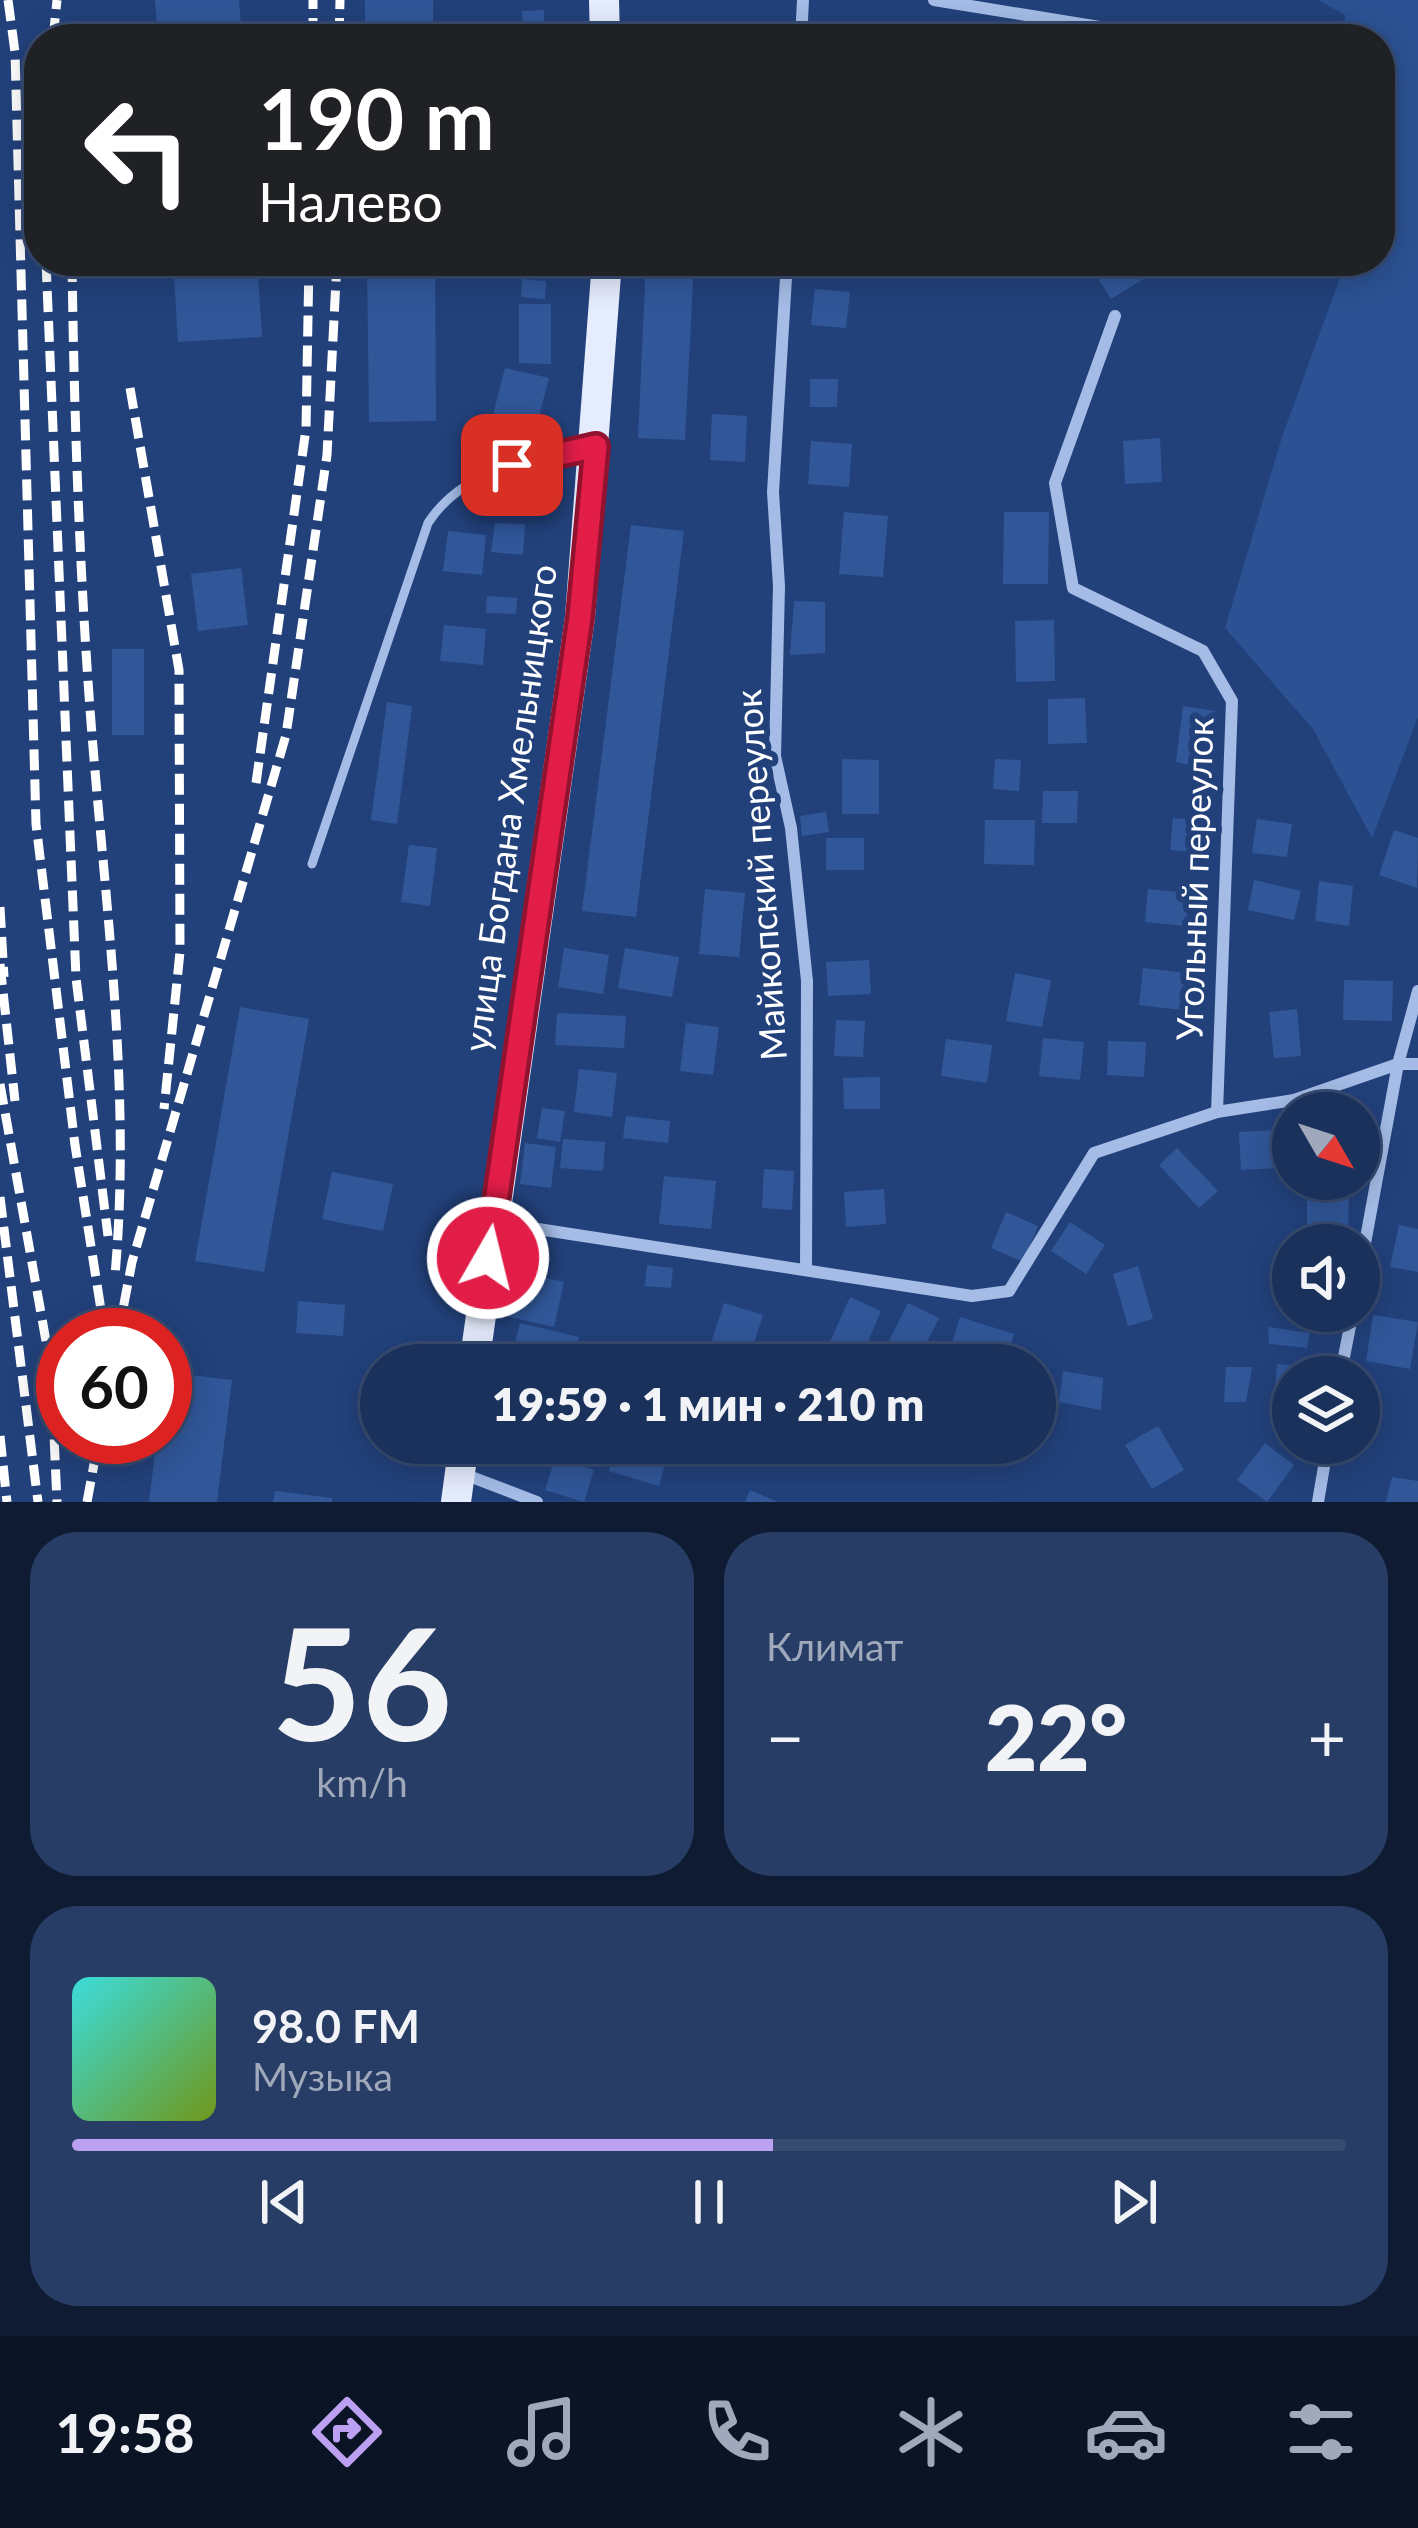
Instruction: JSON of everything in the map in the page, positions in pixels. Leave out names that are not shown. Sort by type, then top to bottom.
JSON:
[{"type":"main road","name":"улица Богдана Хмельницкого","points":[[477,1344],[580,617],[607,276]]},
{"type":"street","points":[[934,0],[1081,24]]},
{"type":"street","name":"Майкопский переулок","points":[[786,276],[772,491],[779,586],[775,756],[791,828],[807,981],[806,1270]]},
{"type":"street","name":"Угольный переулок","points":[[1115,316],[1055,482],[1073,588],[1203,651],[1232,701],[1217,1112]]},
{"type":"street","points":[[1369,1224],[1398,1064],[1418,992]]},
{"type":"street","points":[[492,1222],[971,1296],[1009,1291],[1094,1153],[1217,1112],[1294,1100],[1398,1064],[1418,1064]]},
{"type":"street","points":[[1318,1502],[1324,1464]]},
{"type":"street","points":[[460,1472],[537,1502]]},
{"type":"lane","points":[[312,864],[428,523],[443,500],[486,472],[596,446]]},
{"type":"shaded area","points":[[1318,0],[1418,0],[1418,717],[1372,838],[1313,729],[1225,628],[1282,437],[1341,276],[1395,276],[1395,24],[1345,24],[1345,15]]},
{"type":"building","points":[[155,0],[239,0],[241,24],[157,24]]},
{"type":"building","points":[[365,0],[433,0],[433,24],[365,24]]},
{"type":"building","points":[[544,10],[544,24],[522,24],[522,11]]},
{"type":"building","points":[[174,276],[258,276],[262,337],[178,342]]},
{"type":"building","points":[[367,276],[435,276],[436,421],[369,422]]},
{"type":"building","points":[[645,276],[693,276],[685,440],[638,438]]},
{"type":"building","points":[[1096,276],[1146,276],[1147,277],[1111,299]]},
{"type":"building","points":[[522,279],[546,281],[545,299],[521,297]]},
{"type":"building","points":[[815,289],[850,292],[846,328],[811,325]]},
{"type":"building","points":[[519,304],[551,304],[551,364],[519,363]]},
{"type":"building","points":[[505,368],[549,378],[536,427],[493,415]]},
{"type":"building","points":[[810,379],[838,379],[837,407],[810,407]]},
{"type":"building","points":[[712,414],[747,416],[745,462],[710,460]]},
{"type":"building","points":[[1160,438],[1162,482],[1125,484],[1123,441]]},
{"type":"building","points":[[811,441],[852,444],[849,487],[808,484]]},
{"type":"building","points":[[844,512],[888,516],[883,577],[839,574]]},
{"type":"building","points":[[1004,512],[1049,512],[1048,584],[1003,584]]},
{"type":"building","points":[[495,523],[525,524],[523,555],[491,552]]},
{"type":"building","points":[[631,525],[684,531],[636,917],[582,911]]},
{"type":"building","points":[[448,531],[486,535],[482,575],[443,571]]},
{"type":"building","points":[[241,568],[248,625],[198,631],[191,574]]},
{"type":"building","points":[[487,596],[517,598],[516,614],[486,613]]},
{"type":"building","points":[[794,601],[825,602],[825,653],[790,655]]},
{"type":"building","points":[[1054,620],[1055,681],[1016,682],[1015,621]]},
{"type":"building","points":[[444,625],[486,629],[483,665],[440,661]]},
{"type":"building","points":[[112,649],[144,649],[144,735],[112,735]]},
{"type":"building","points":[[1085,698],[1087,743],[1048,744],[1048,699]]},
{"type":"building","points":[[387,702],[412,706],[397,824],[371,820]]},
{"type":"building","points":[[1183,706],[1215,711],[1206,769],[1176,762]]},
{"type":"building","points":[[842,759],[879,760],[879,814],[842,814]]},
{"type":"building","points":[[995,759],[1021,760],[1019,791],[993,789]]},
{"type":"building","points":[[1043,791],[1078,791],[1077,823],[1042,823]]},
{"type":"building","points":[[826,812],[829,832],[802,836],[800,816]]},
{"type":"building","points":[[1173,818],[1212,821],[1209,853],[1170,850]]},
{"type":"building","points":[[1257,819],[1292,824],[1287,857],[1252,853]]},
{"type":"building","points":[[985,820],[1035,820],[1034,865],[984,864]]},
{"type":"building","points":[[1394,830],[1418,838],[1417,888],[1379,875]]},
{"type":"building","points":[[826,838],[864,838],[864,870],[826,870]]},
{"type":"building","points":[[409,845],[437,848],[430,906],[401,902]]},
{"type":"building","points":[[1254,880],[1301,891],[1294,920],[1248,910]]},
{"type":"building","points":[[1319,881],[1353,886],[1349,926],[1315,921]]},
{"type":"building","points":[[705,889],[745,893],[739,957],[699,954]]},
{"type":"building","points":[[1148,889],[1189,893],[1186,926],[1145,922]]},
{"type":"building","points":[[564,948],[609,955],[603,994],[558,987]]},
{"type":"building","points":[[625,948],[679,957],[672,997],[618,988]]},
{"type":"building","points":[[869,960],[871,994],[828,996],[826,962]]},
{"type":"building","points":[[1143,968],[1187,973],[1182,1010],[1139,1005]]},
{"type":"building","points":[[1015,973],[1051,980],[1042,1027],[1006,1021]]},
{"type":"building","points":[[1344,980],[1393,981],[1392,1021],[1343,1020]]},
{"type":"building","points":[[240,1007],[309,1019],[264,1272],[195,1261]]},
{"type":"building","points":[[1297,1009],[1301,1056],[1274,1058],[1269,1012]]},
{"type":"building","points":[[557,1013],[626,1016],[624,1048],[555,1045]]},
{"type":"building","points":[[836,1020],[865,1021],[863,1057],[834,1056]]},
{"type":"building","points":[[686,1023],[719,1027],[713,1075],[680,1071]]},
{"type":"building","points":[[1043,1038],[1084,1042],[1080,1080],[1039,1076]]},
{"type":"building","points":[[946,1039],[992,1045],[987,1083],[941,1076]]},
{"type":"building","points":[[1108,1041],[1146,1042],[1144,1077],[1107,1075]]},
{"type":"building","points":[[579,1069],[617,1073],[612,1117],[574,1112]]},
{"type":"building","points":[[880,1077],[880,1109],[844,1109],[843,1078]]},
{"type":"building","points":[[542,1108],[565,1111],[560,1142],[537,1138]]},
{"type":"building","points":[[626,1116],[670,1121],[668,1143],[623,1138]]},
{"type":"building","points":[[1272,1130],[1272,1168],[1241,1170],[1239,1132]]},
{"type":"building","points":[[563,1139],[605,1142],[603,1171],[560,1168]]},
{"type":"building","points":[[525,1143],[556,1147],[551,1188],[520,1184]]},
{"type":"building","points":[[1177,1148],[1218,1191],[1199,1208],[1159,1165]]},
{"type":"building","points":[[764,1169],[794,1171],[792,1210],[762,1208]]},
{"type":"building","points":[[332,1172],[393,1184],[383,1231],[322,1219]]},
{"type":"building","points":[[664,1176],[716,1181],[711,1229],[659,1224]]},
{"type":"building","points":[[884,1189],[886,1224],[846,1227],[844,1192]]},
{"type":"building","points":[[1307,1200],[1349,1200],[1348,1224],[1307,1224]]},
{"type":"building","points":[[1006,1212],[1038,1226],[1023,1262],[991,1248]]},
{"type":"building","points":[[1070,1222],[1105,1245],[1086,1274],[1051,1251]]},
{"type":"building","points":[[1399,1225],[1418,1229],[1418,1272],[1390,1267]]},
{"type":"building","points":[[647,1265],[673,1268],[671,1288],[645,1286]]},
{"type":"building","points":[[1138,1266],[1153,1319],[1128,1326],[1113,1274]]},
{"type":"building","points":[[508,1269],[564,1282],[554,1327],[497,1314]]},
{"type":"building","points":[[850,1297],[881,1311],[867,1344],[829,1344]]},
{"type":"building","points":[[298,1301],[345,1305],[343,1336],[296,1333]]},
{"type":"building","points":[[724,1303],[763,1315],[754,1344],[711,1343]]},
{"type":"building","points":[[908,1303],[939,1318],[926,1344],[889,1341]]},
{"type":"building","points":[[1380,1316],[1418,1322],[1410,1369],[1380,1364],[1380,1356],[1367,1356],[1370,1332],[1380,1332]]},
{"type":"building","points":[[960,1317],[1014,1334],[1011,1344],[952,1344]]},
{"type":"building","points":[[520,1323],[579,1337],[577,1344],[515,1344]]},
{"type":"building","points":[[1268,1327],[1272,1332],[1310,1333],[1307,1348],[1269,1344]]},
{"type":"building","points":[[1226,1367],[1252,1367],[1246,1402],[1224,1402]]},
{"type":"building","points":[[1063,1371],[1103,1378],[1101,1410],[1059,1402]]},
{"type":"building","points":[[192,1375],[232,1380],[217,1502],[149,1502],[154,1464],[192,1464]]},
{"type":"building","points":[[1158,1426],[1184,1470],[1152,1489],[1125,1445]]},
{"type":"building","points":[[1265,1443],[1272,1448],[1272,1464],[1294,1465],[1267,1502],[1237,1480]]},
{"type":"building","points":[[553,1464],[594,1470],[584,1502],[545,1490]]},
{"type":"building","points":[[611,1464],[665,1464],[659,1486],[609,1471]]},
{"type":"building","points":[[1392,1477],[1418,1481],[1418,1502],[1386,1502]]},
{"type":"building","points":[[750,1490],[778,1502],[745,1502]]},
{"type":"building","points":[[275,1491],[332,1498],[332,1502],[273,1502]]},
{"type":"railway","points":[[8,0],[15,52],[36,824],[75,1145],[101,1308]]},
{"type":"railway","points":[[55,24],[57,0]]},
{"type":"railway","points":[[313,0],[313,24]]},
{"type":"railway","points":[[339,24],[340,0]]},
{"type":"railway","points":[[47,276],[76,978],[108,1236]]},
{"type":"railway","points":[[72,276],[83,598],[118,1063],[115,1275]]},
{"type":"railway","points":[[256,783],[306,429],[309,276]]},
{"type":"railway","points":[[123,1308],[132,1262],[286,735],[327,455],[336,276]]},
{"type":"railway","points":[[130,388],[179,670],[180,952],[164,1109]]},
{"type":"railway","points":[[0,907],[4,977]]},
{"type":"railway","points":[[0,964],[15,1101]]},
{"type":"railway","points":[[0,1084],[51,1369],[57,1502]]},
{"type":"railway","points":[[0,1197],[38,1502]]},
{"type":"railway","points":[[0,1436],[7,1502]]},
{"type":"railway","points":[[87,1502],[94,1464]]},
{"type":"route","points":[[488,1258],[580,617],[596,446],[512,465]]}]
